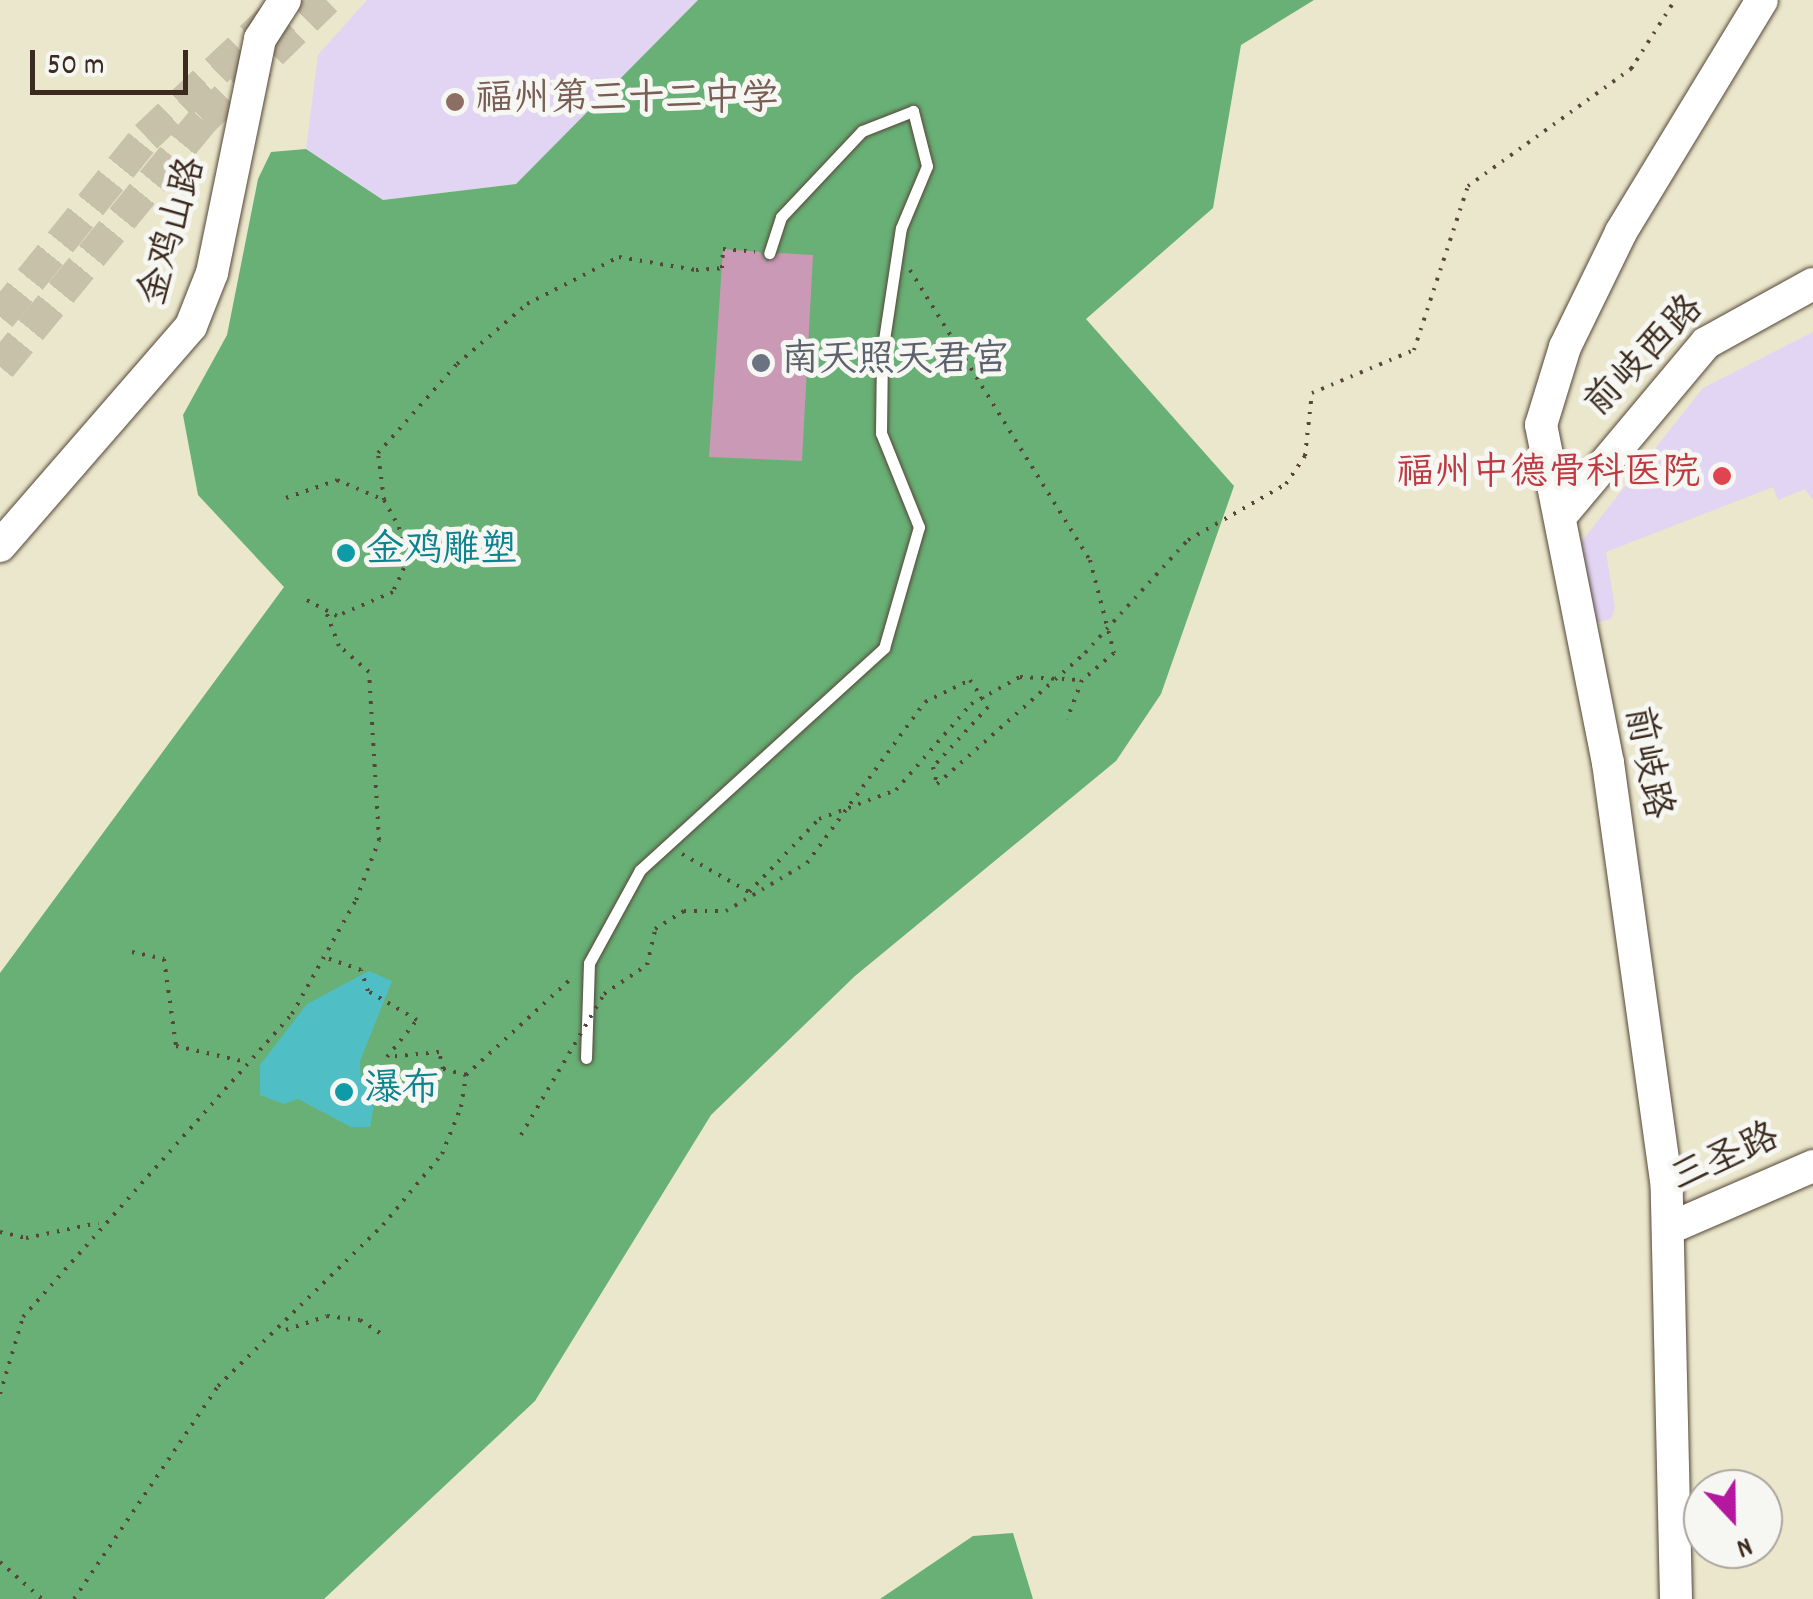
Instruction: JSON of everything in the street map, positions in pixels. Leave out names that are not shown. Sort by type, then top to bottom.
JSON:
[{"type":"street","name":"金鸡山路","points":[[0,546],[192,326],[215,260],[260,39],[286,0]]},
{"type":"street","name":"前岐路","points":[[1676,1599],[1671,1237],[1608,763],[1542,424],[1565,348],[1647,182],[1762,0]]},
{"type":"street","name":"前岐西路","points":[[1560,517],[1706,344],[1813,284]]},
{"type":"street","name":"三圣路","points":[[1671,1237],[1813,1166]]},
{"type":"street","name":"三圣路","points":[[1671,1237],[1813,1185]]},
{"type":"lane","points":[[586,1058],[589,963],[640,870],[884,648],[920,528],[882,433],[898,248],[928,166],[912,111],[862,131],[782,217],[770,252]]},
{"type":"path","points":[[521,1135],[604,994],[647,966],[655,929],[684,911],[726,911],[807,863],[925,702],[970,680],[988,707],[934,767],[936,784],[1086,653],[1188,540],[1286,484],[1306,456],[1312,393],[1414,350],[1468,186],[1631,69],[1674,0]]},
{"type":"path","points":[[898,248],[956,358],[1090,560],[1114,653],[1082,680],[1067,719]]},
{"type":"path","points":[[304,598],[337,616],[392,592],[404,568],[384,500],[378,454],[457,364],[528,304],[620,257],[696,270],[722,268],[723,249],[770,252]]},
{"type":"path","points":[[286,498],[337,480],[384,500]]},
{"type":"path","points":[[0,1394],[22,1317],[98,1224],[292,1014],[379,840],[369,672],[339,646],[325,610]]},
{"type":"path","points":[[666,847],[749,892],[792,857],[818,819],[896,790],[971,704],[1020,678],[1082,680]]},
{"type":"path","points":[[132,952],[164,960],[176,1046],[246,1062]]},
{"type":"path","points":[[322,956],[361,970],[386,1002],[417,1020],[387,1057],[439,1052],[444,1069],[466,1075]]},
{"type":"path","points":[[74,1599],[218,1386],[281,1332],[442,1154],[466,1075],[589,963]]},
{"type":"path","points":[[0,1232],[26,1238],[98,1224]]},
{"type":"path","points":[[281,1332],[326,1316],[360,1320],[383,1335]]},
{"type":"path","points":[[0,1562],[42,1599]]},
{"type":"shaded area","name":"福州第三十二中学","points":[[367,0],[698,0],[516,184],[383,200],[306,149],[318,55]]},
{"type":"shaded area","name":"福州中德骨科医院","points":[[1813,332],[1813,500],[1805,489],[1778,500],[1773,487],[1606,552],[1615,608],[1611,619],[1592,624],[1581,542],[1703,388]]},
{"type":"green space","points":[[698,0],[1314,0],[1241,45],[1213,208],[1086,319],[1234,486],[1161,694],[1116,761],[855,976],[711,1115],[535,1401],[324,1599],[0,1599],[0,973],[284,587],[198,495],[183,415],[227,335],[258,179],[271,152],[306,149],[383,200],[516,184]]},
{"type":"green space","points":[[1013,1533],[1033,1599],[880,1599],[973,1536]]},
{"type":"water","points":[[369,971],[392,981],[360,1061],[361,1081],[376,1095],[370,1127],[351,1127],[298,1099],[284,1104],[260,1095],[260,1065],[307,1004]]},
{"type":"building","name":"南天照天君宫","points":[[723,249],[760,252],[767,262],[779,253],[813,255],[802,461],[709,457]]},
{"type":"tunnel","points":[[0,367],[203,120],[326,0]]},
{"type":"tunnel","points":[[0,317],[146,137],[273,17]]},
{"type":"place","name":"福州第三十二中学","points":[[455,102]]},
{"type":"place","name":"南天照天君宫","points":[[761,363]]},
{"type":"place","name":"福州中德骨科医院","points":[[1722,476]]},
{"type":"place","name":"金鸡雕塑","points":[[346,553]]},
{"type":"place","name":"瀑布","points":[[344,1092]]}]
